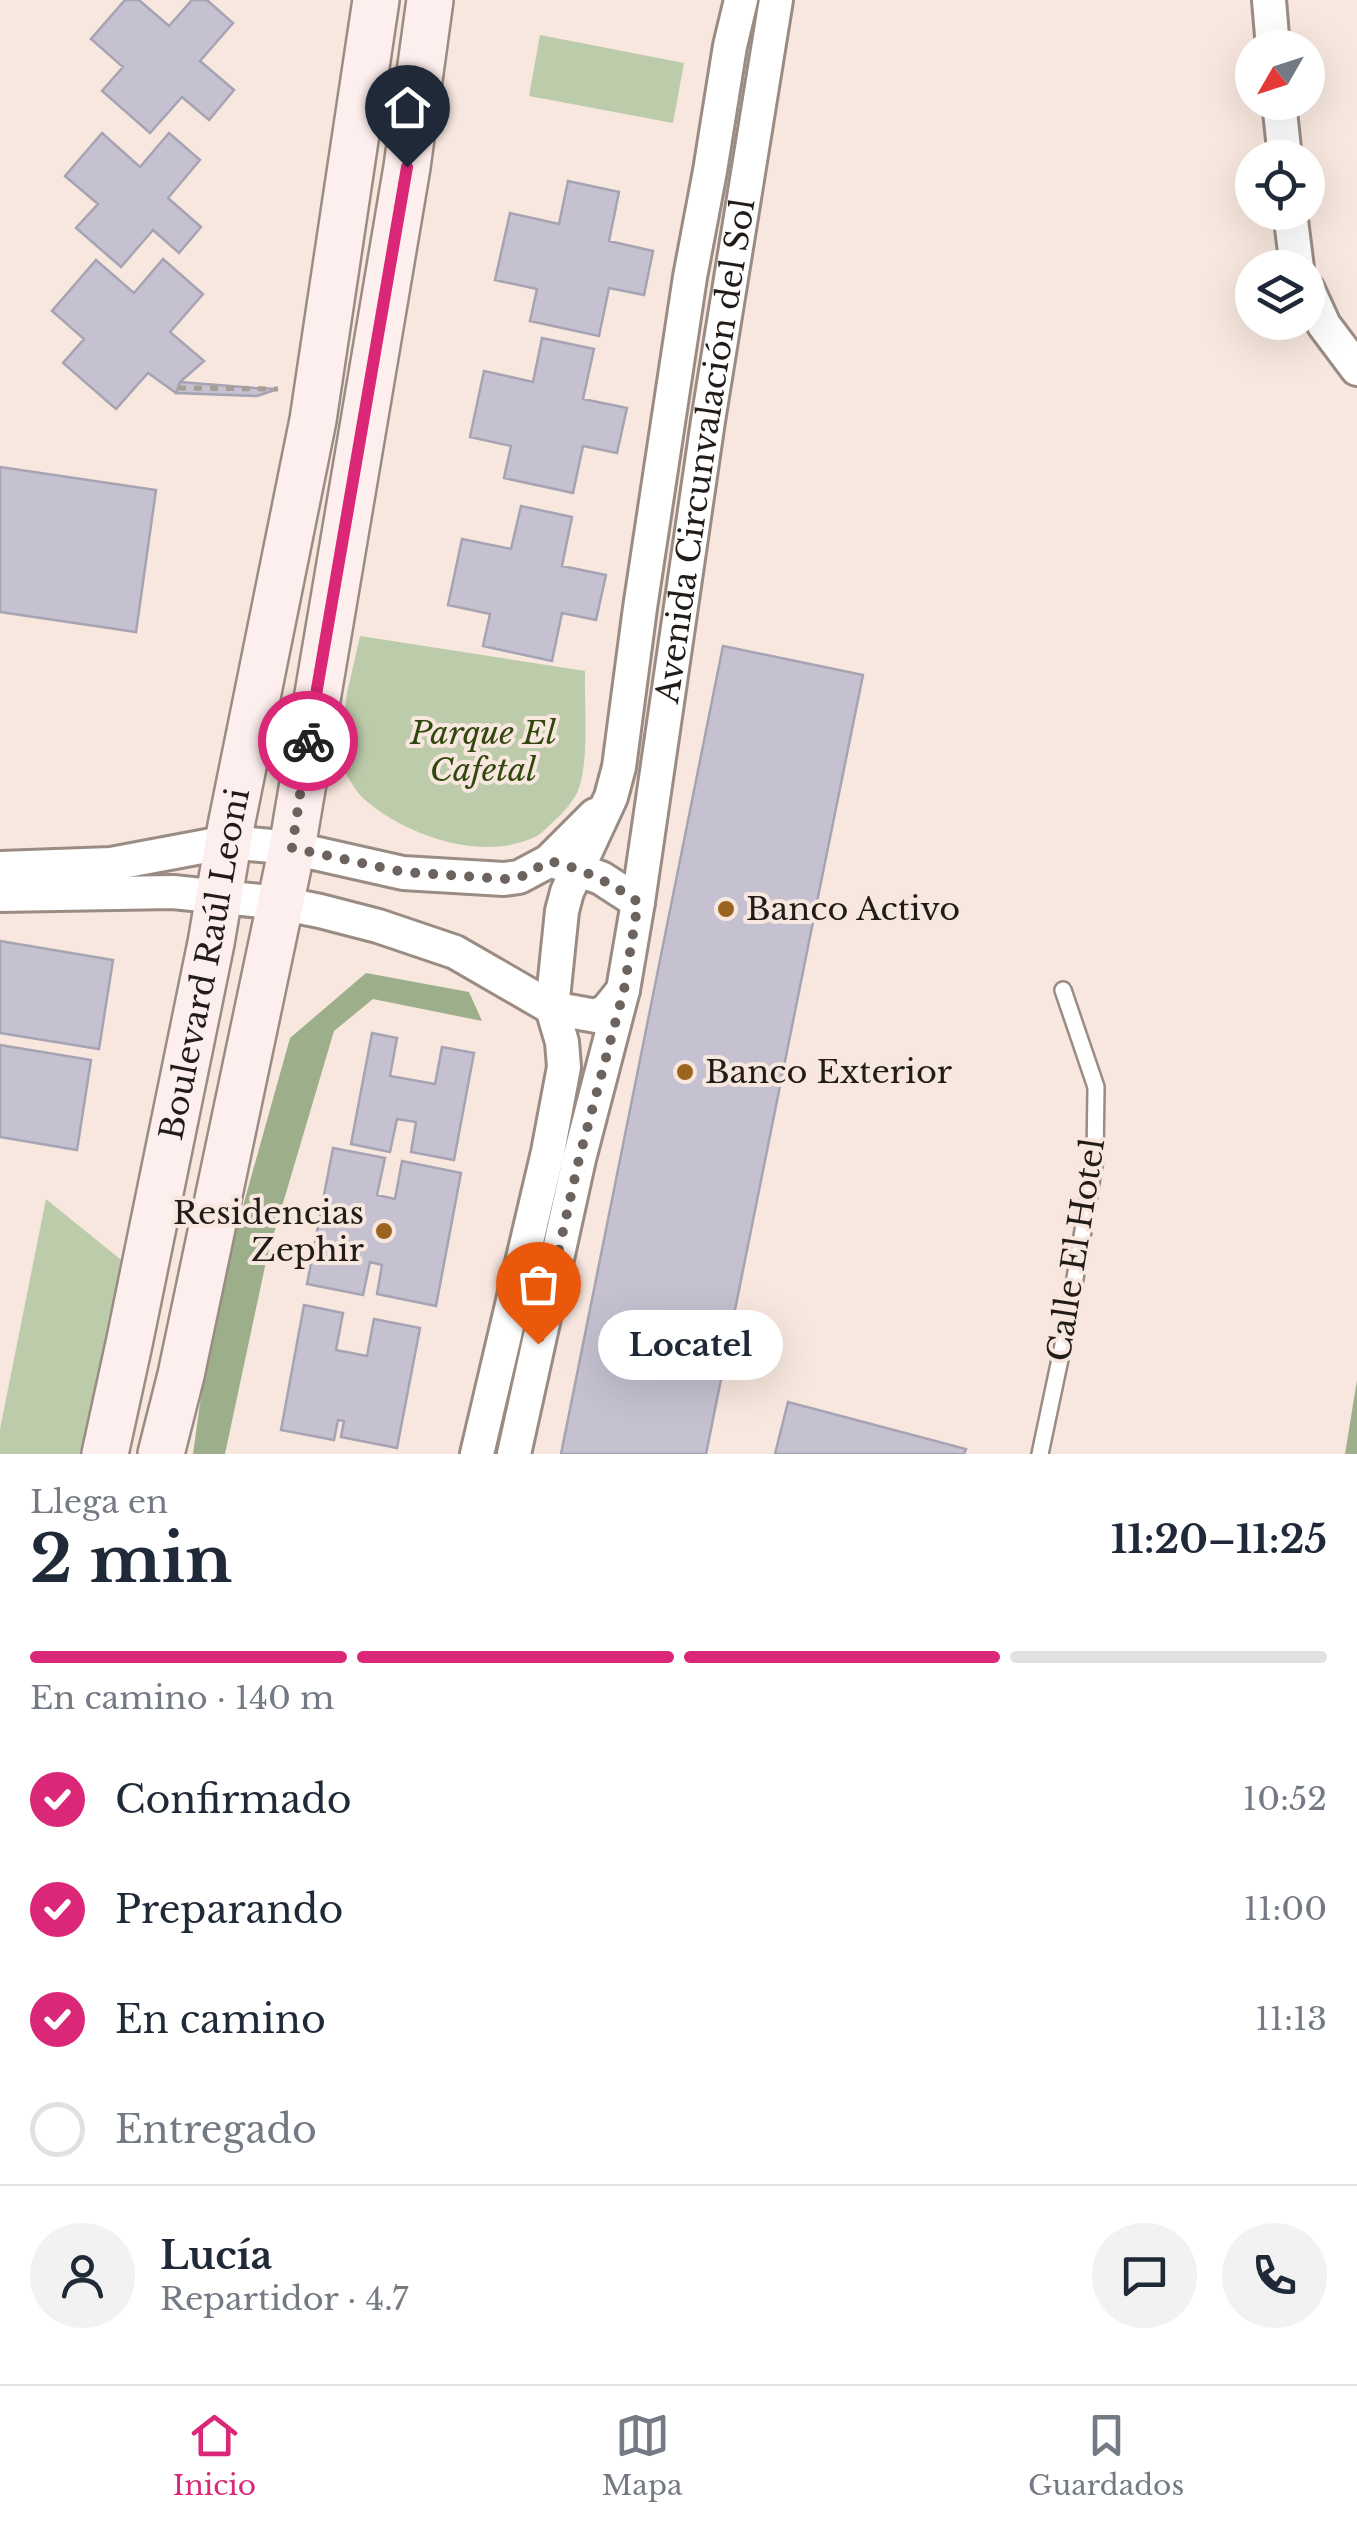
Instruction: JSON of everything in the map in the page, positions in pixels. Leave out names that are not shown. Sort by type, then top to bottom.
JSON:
[{"type":"main road","name":"Boulevard Raúl Leoni","points":[[105,1454],[313,420],[376,0]]},
{"type":"main road","name":"Boulevard Raúl Leoni","points":[[162,1454],[292,848],[407,167],[430,0]]},
{"type":"street","name":"Avenida Circunvalación del Sol","points":[[0,868],[110,864],[228,842],[292,848],[403,872],[504,879],[563,865],[611,797],[619,767],[690,276],[741,0]]},
{"type":"street","name":"Avenida Circunvalación del Sol","points":[[514,1454],[579,1159],[624,990],[708,421],[776,0]]},
{"type":"street","points":[[1269,0],[1272,30]]},
{"type":"street","points":[[710,171],[746,180]]},
{"type":"street","points":[[1325,326],[1357,368]]},
{"type":"street","name":"Avenida Circunvalación del Sol","points":[[477,1454],[548,1152],[564,1067],[562,1042],[552,1008],[567,892],[563,865]]},
{"type":"street","points":[[563,865],[601,878],[638,902]]},
{"type":"street","points":[[0,895],[173,892],[280,903],[378,926],[454,952],[552,1008],[596,1016],[607,1010],[624,990]]},
{"type":"lane","name":"Calle El Hotel","points":[[1040,1454],[1096,1159],[1096,1087],[1062,990]]},
{"type":"path","points":[[178,388],[278,389]]},
{"type":"green space","points":[[540,35],[684,63],[673,123],[529,96]]},
{"type":"green space","name":"Parque El Cafetal","points":[[360,636],[585,671],[584,766],[577,793],[566,809],[535,837],[492,847],[469,846],[423,834],[364,799],[338,761]]},
{"type":"green space","points":[[366,973],[469,992],[482,1021],[373,999],[334,1031],[267,1257],[225,1454],[193,1454],[212,1317],[290,1038]]},
{"type":"green space","points":[[46,1199],[136,1272],[94,1454],[0,1454],[0,1429]]},
{"type":"green space","points":[[1357,1380],[1357,1454],[1345,1454]]},
{"type":"building","points":[[125,0],[139,0],[169,26],[192,0],[207,0],[233,23],[200,61],[234,90],[209,120],[182,97],[150,133],[102,91],[123,67],[91,39]]},
{"type":"building","points":[[102,133],[140,167],[169,133],[200,160],[168,198],[201,227],[179,253],[153,230],[121,267],[76,228],[98,204],[65,176]]},
{"type":"building","points":[[568,181],[619,192],[609,241],[653,251],[644,295],[609,288],[599,336],[530,321],[537,289],[495,280],[510,213],[559,224]]},
{"type":"building","points":[[163,259],[203,294],[170,332],[204,361],[180,382],[176,393],[148,373],[116,409],[63,363],[84,339],[52,311],[96,260],[134,293]]},
{"type":"building","points":[[542,338],[594,349],[583,399],[627,408],[617,453],[583,446],[573,493],[504,478],[511,446],[470,437],[484,371],[533,382]]},
{"type":"building","points":[[180,382],[278,389],[257,396],[176,393]]},
{"type":"building","points":[[0,467],[156,490],[136,632],[0,612]]},
{"type":"building","points":[[521,506],[572,517],[562,566],[606,575],[596,620],[562,613],[552,661],[483,646],[490,614],[448,605],[462,539],[511,549]]},
{"type":"building","points":[[723,646],[863,675],[706,1454],[561,1454]]},
{"type":"building","points":[[0,941],[113,960],[99,1049],[0,1033]]},
{"type":"building","points":[[372,1033],[397,1038],[390,1076],[435,1084],[442,1047],[474,1053],[454,1160],[411,1152],[416,1122],[397,1119],[390,1152],[351,1144]]},
{"type":"building","points":[[0,1045],[91,1060],[77,1150],[0,1137]]},
{"type":"building","name":"Residencias Zephir","points":[[333,1148],[385,1158],[377,1195],[395,1199],[402,1161],[461,1173],[436,1306],[377,1294],[382,1265],[370,1262],[363,1295],[307,1284]]},
{"type":"building","points":[[304,1305],[343,1313],[336,1350],[367,1356],[374,1319],[420,1328],[397,1448],[341,1437],[344,1421],[338,1420],[334,1440],[281,1430]]},
{"type":"building","points":[[788,1402],[966,1449],[964,1454],[775,1454]]},
{"type":"way so far","points":[[308,741],[292,848],[403,872],[504,879],[519,878],[549,861],[601,878],[638,902],[624,990],[579,1159],[538,1344]]},
{"type":"place","name":"Banco Activo","points":[[726,909]]},
{"type":"place","name":"Banco Exterior","points":[[685,1072]]},
{"type":"place","name":"Residencias Zephir","points":[[384,1231]]},
{"type":"place","name":"Locatel","points":[[538,1344]]},
{"type":"route","points":[[308,741],[407,167]]}]
